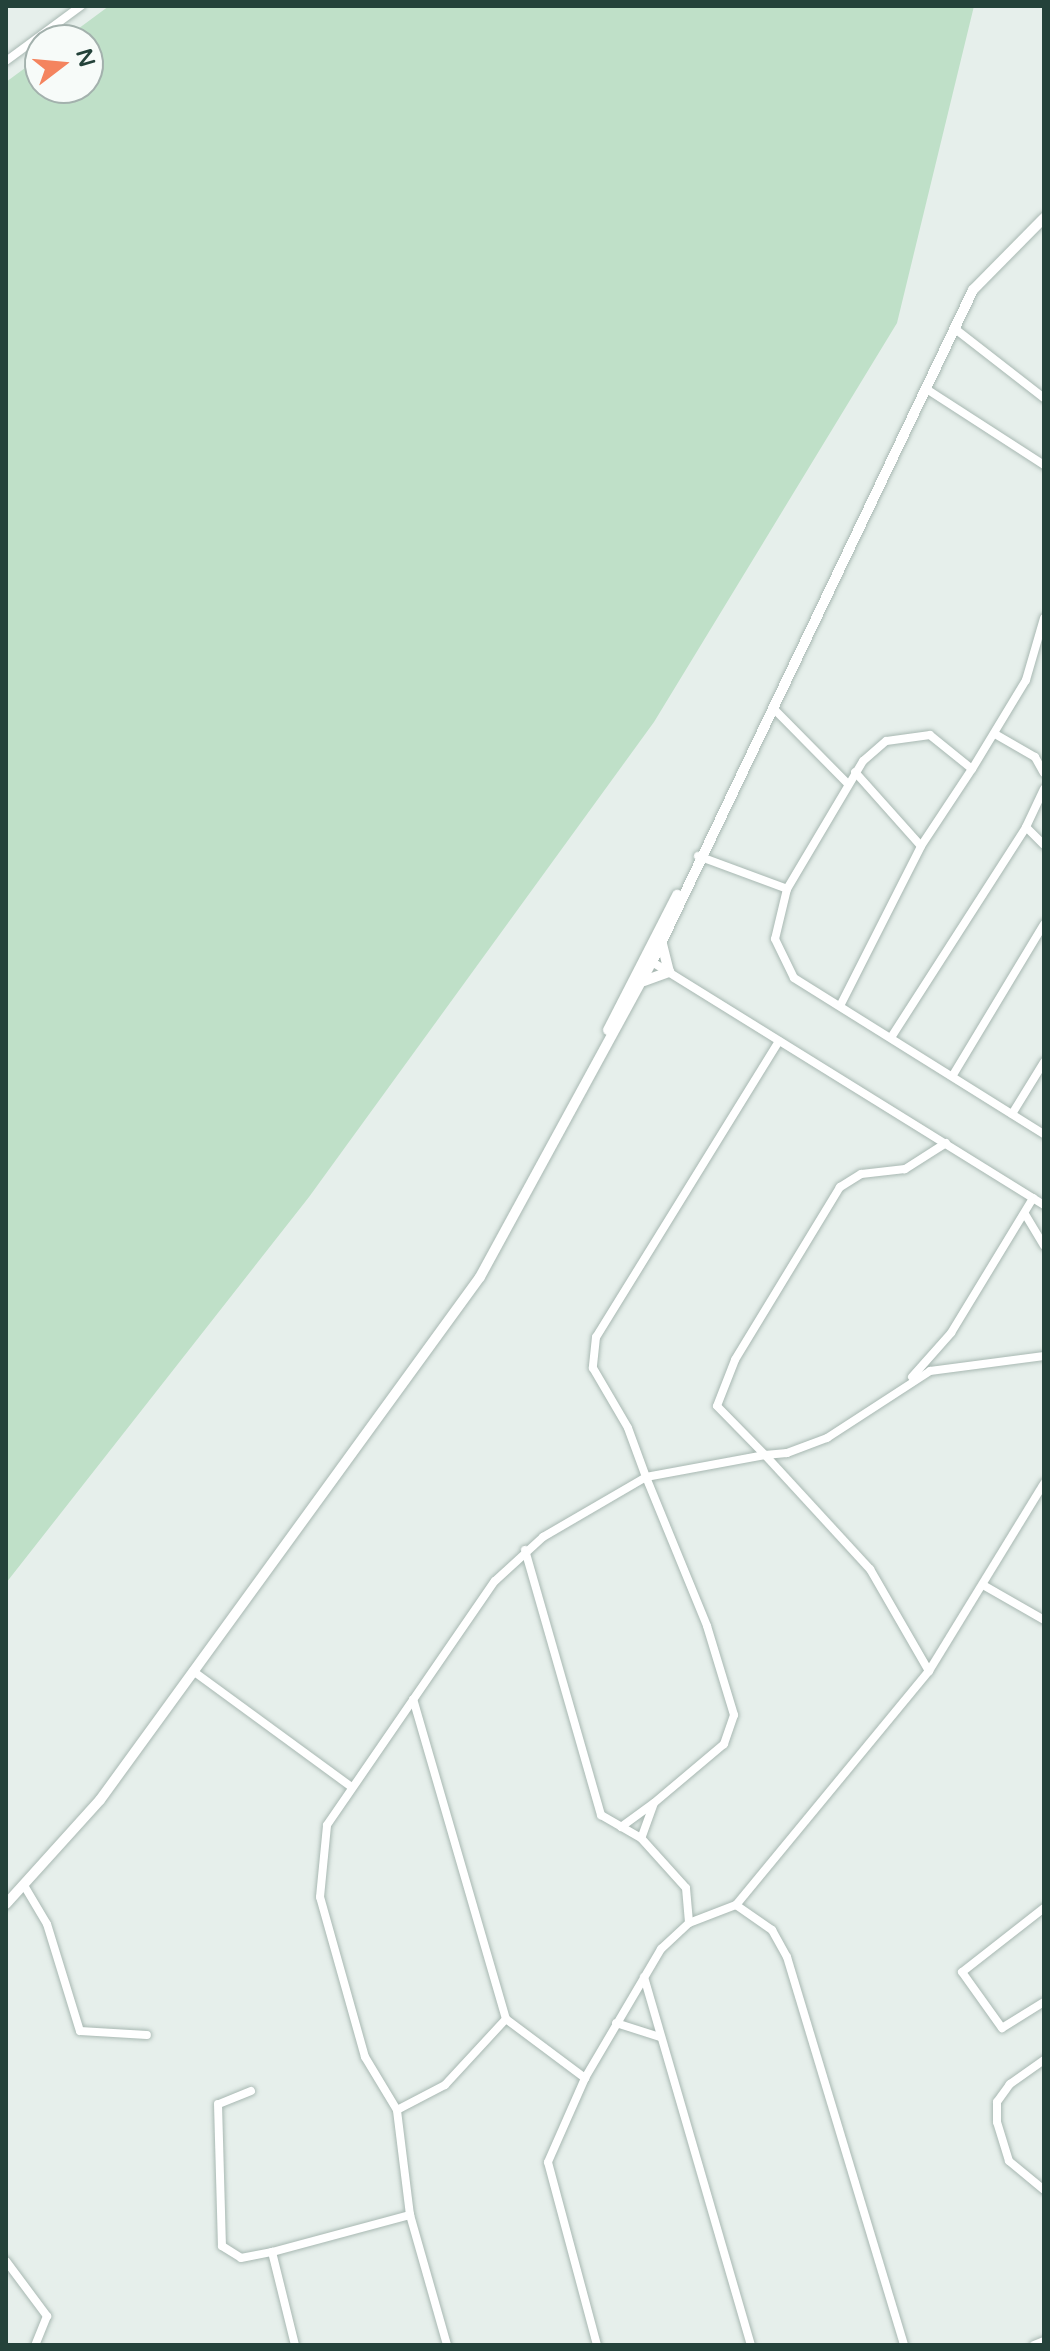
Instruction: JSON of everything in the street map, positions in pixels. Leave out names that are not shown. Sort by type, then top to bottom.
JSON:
[{"type":"street","points":[[6,61],[81,6]]},
{"type":"street","points":[[600,1052],[641,984],[647,959],[662,942],[698,856],[775,710],[928,390],[954,328],[995,263],[1044,218]]},
{"type":"street","points":[[954,328],[1044,398]]},
{"type":"street","points":[[928,390],[1044,465]]},
{"type":"street","points":[[840,1006],[921,846],[995,734],[1026,680],[1044,618]]},
{"type":"street","points":[[775,710],[848,784]]},
{"type":"street","points":[[972,769],[943,741],[917,734],[886,741],[855,772],[787,889],[776,923],[777,953],[794,978],[892,1036],[1044,1134]]},
{"type":"street","points":[[995,734],[1035,757],[1044,773]]},
{"type":"street","points":[[855,772],[921,846]]},
{"type":"street","points":[[892,1036],[1026,827],[1044,789]]},
{"type":"street","points":[[1026,827],[1044,845]]},
{"type":"street","points":[[698,856],[787,889]]},
{"type":"street","points":[[6,1904],[25,1887],[100,1800],[480,1277],[688,881]]},
{"type":"street","points":[[953,1075],[1044,924]]},
{"type":"street","points":[[662,942],[669,972]]},
{"type":"street","points":[[647,959],[1044,1205]]},
{"type":"street","points":[[641,984],[669,972]]},
{"type":"street","points":[[621,1827],[724,1744],[734,1715],[707,1626],[628,1428],[593,1368],[596,1337],[779,1041]]},
{"type":"street","points":[[1012,1114],[1044,1062]]},
{"type":"street","points":[[929,1671],[870,1569],[717,1406],[735,1360],[840,1187],[861,1174],[905,1169],[946,1143]]},
{"type":"street","points":[[447,2345],[410,2215],[397,2110],[365,2057],[320,1897],[327,1825],[350,1786],[495,1581],[525,1550],[646,1477],[765,1455],[827,1438],[909,1380],[951,1333],[1033,1198]]},
{"type":"street","points":[[1025,1214],[1044,1246]]},
{"type":"street","points":[[909,1380],[955,1363],[1044,1356]]},
{"type":"street","points":[[597,2345],[548,2162],[585,2078],[644,1977],[689,1923],[736,1905],[929,1671],[1044,1483]]},
{"type":"street","points":[[525,1550],[601,1815],[641,1838],[681,1880],[689,1923]]},
{"type":"street","points":[[983,1585],[1044,1620]]},
{"type":"street","points":[[193,1671],[350,1786]]},
{"type":"street","points":[[413,1699],[506,2019],[585,2078]]},
{"type":"street","points":[[641,1838],[654,1803]]},
{"type":"street","points":[[25,1887],[47,1924],[80,2031],[147,2035]]},
{"type":"street","points":[[736,1905],[772,1930],[787,1957],[904,2345]]},
{"type":"street","points":[[1044,1908],[962,1972],[1002,2028],[1044,2002]]},
{"type":"street","points":[[644,1977],[751,2345]]},
{"type":"street","points":[[397,2110],[445,2085],[506,2019]]},
{"type":"street","points":[[616,2023],[660,2037]]},
{"type":"street","points":[[1044,2060],[1010,2084],[997,2102],[997,2122],[1009,2161],[1044,2190]]},
{"type":"street","points":[[251,2091],[218,2104],[222,2246],[241,2258],[410,2215]]},
{"type":"street","points":[[272,2252],[295,2345]]},
{"type":"street","points":[[6,2261],[47,2316],[35,2345]]},
{"type":"street","points":[[1034,2345],[1044,2341]]},
{"type":"green space","points":[[109,6],[974,6],[897,323],[654,722],[309,1197],[6,1583],[6,82],[24,69],[24,104],[104,104],[104,24],[85,24]]}]
